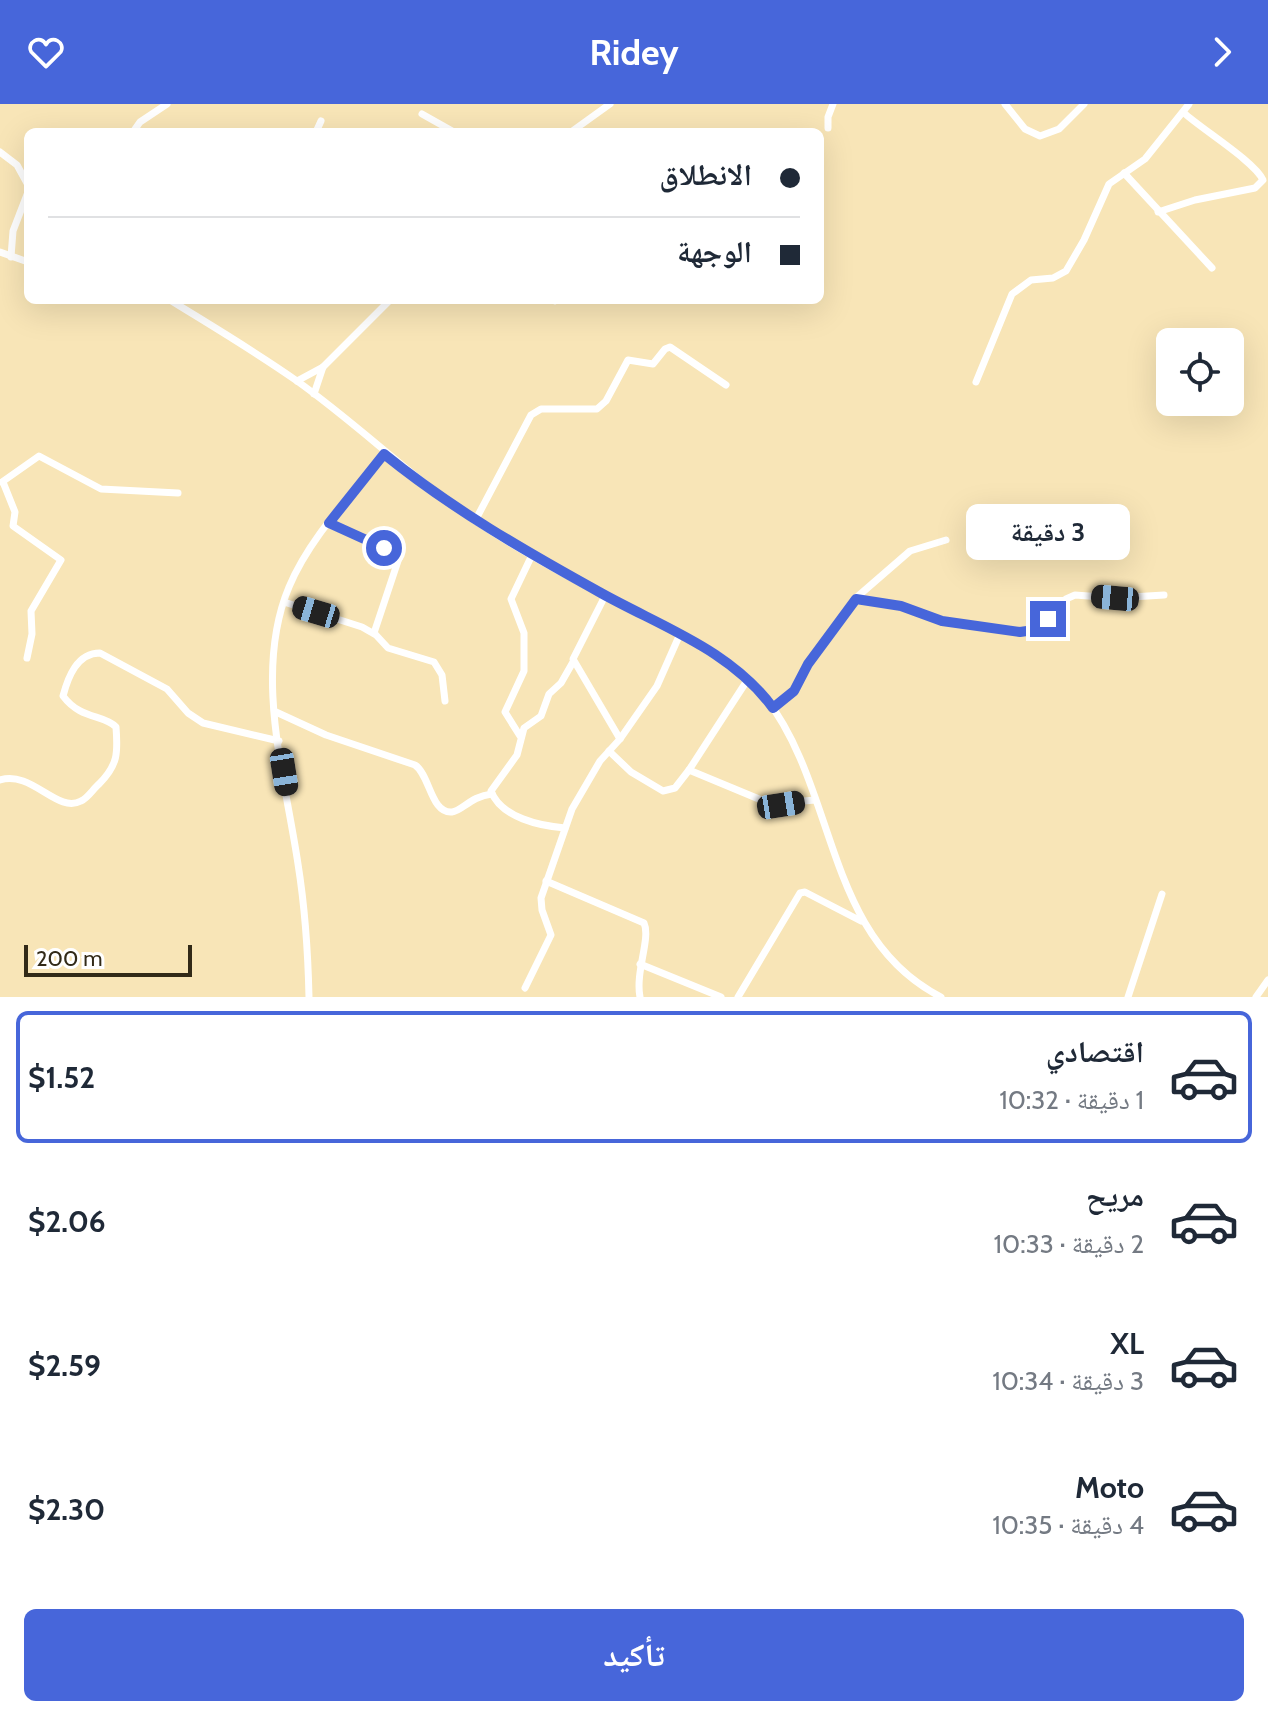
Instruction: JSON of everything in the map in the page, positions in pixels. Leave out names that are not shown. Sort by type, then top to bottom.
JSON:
[{"type":"street","points":[[136,128],[167,104]]},
{"type":"street","points":[[577,128],[610,104]]},
{"type":"street","points":[[828,128],[833,104]]},
{"type":"street","points":[[1005,104],[1025,129],[1040,136],[1059,129],[1084,104]]},
{"type":"street","points":[[976,382],[1009,299],[1031,280],[1053,278],[1066,271],[1113,180],[1145,159],[1186,107],[1207,134],[1251,164],[1263,180],[1255,188],[1195,200],[1158,212]]},
{"type":"street","points":[[422,114],[447,128]]},
{"type":"street","points":[[318,128],[321,121]]},
{"type":"street","points":[[0,152],[17,165],[24,178]]},
{"type":"street","points":[[1124,173],[1212,268]]},
{"type":"street","points":[[11,257],[13,231],[24,202]]},
{"type":"street","points":[[0,252],[24,261]]},
{"type":"street","points":[[0,260],[11,257]]},
{"type":"street","points":[[176,304],[297,381],[384,454],[475,521],[605,596],[713,652],[748,679],[773,708],[796,747],[861,921],[895,964],[915,982],[941,997]]},
{"type":"street","points":[[297,381],[323,367],[386,304]]},
{"type":"street","points":[[475,521],[531,415],[541,409],[597,409],[606,401],[628,360],[653,364],[665,349],[672,348],[726,385]]},
{"type":"street","points":[[314,394],[323,367]]},
{"type":"street","points":[[309,997],[307,937],[279,741],[274,656],[284,602],[301,564],[384,454]]},
{"type":"street","points":[[27,658],[32,634],[31,611],[61,560],[13,526],[15,512],[2,482],[39,456],[101,489],[178,493]]},
{"type":"street","points":[[329,523],[390,550],[399,558],[374,633]]},
{"type":"street","points":[[773,708],[794,691],[808,664],[856,599],[910,551],[946,540]]},
{"type":"street","points":[[520,736],[505,712],[524,671],[524,633],[511,599],[532,555]]},
{"type":"street","points":[[856,599],[892,604],[942,621],[1020,632],[1038,627],[1066,599],[1075,595],[1115,598],[1164,595]]},
{"type":"street","points":[[492,794],[494,786],[517,755],[520,736],[528,724],[543,713],[549,694],[561,683],[573,662],[575,650],[605,596]]},
{"type":"street","points":[[284,602],[374,633],[388,648],[436,664],[442,675],[445,701]]},
{"type":"street","points":[[525,988],[551,935],[542,910],[546,881],[565,828],[587,782],[657,686],[680,634]]},
{"type":"street","points":[[0,780],[19,778],[56,799],[76,803],[82,801],[111,772],[118,751],[116,727],[109,721],[88,716],[63,696],[79,661],[93,653],[100,653],[167,689],[188,713],[203,723],[279,741]]},
{"type":"street","points":[[573,662],[620,739]]},
{"type":"street","points":[[609,751],[631,772],[663,791],[675,788],[748,679]]},
{"type":"street","points":[[276,712],[326,735],[415,765],[426,775],[437,804],[447,811],[456,811],[475,796],[492,794],[528,822],[565,828]]},
{"type":"street","points":[[689,770],[771,804],[815,800]]},
{"type":"street","points":[[546,881],[644,923],[647,935],[637,984],[640,997]]},
{"type":"street","points":[[738,997],[800,893],[805,892],[861,921]]},
{"type":"street","points":[[1128,997],[1162,894]]},
{"type":"street","points":[[640,964],[721,997]]},
{"type":"street","points":[[1256,997],[1268,980]]},
{"type":"route","points":[[384,548],[329,523],[384,454],[437,495],[500,537],[713,652],[748,679],[773,708],[794,691],[808,664],[849,604],[859,598],[883,601],[942,621],[1020,632],[1034,630],[1048,619]]}]
